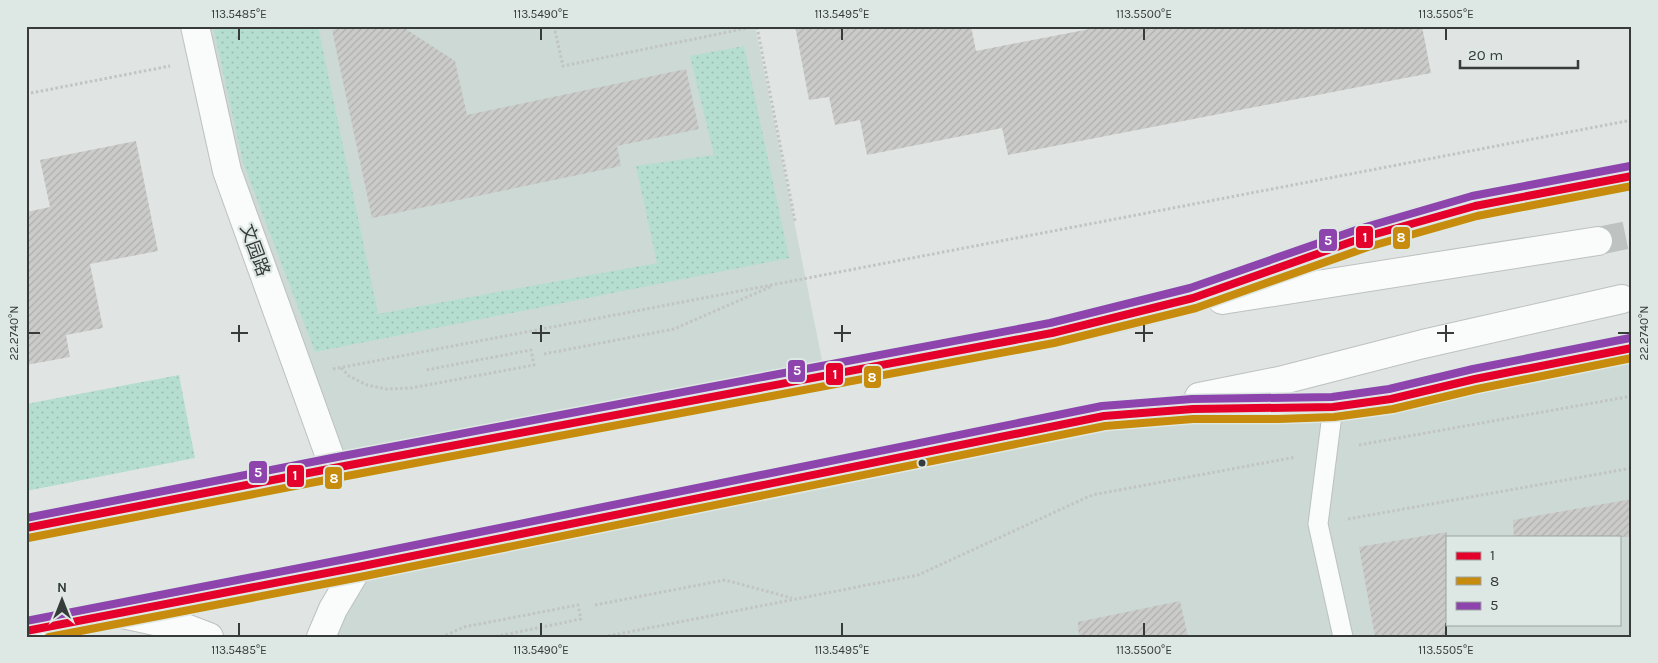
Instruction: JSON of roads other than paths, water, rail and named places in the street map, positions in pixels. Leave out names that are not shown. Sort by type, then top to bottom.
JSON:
[{"type":"main road","name":"文园路","points":[[195,26],[227,171],[334,468]]},
{"type":"main road","points":[[26,528],[1033,336],[1194,298],[1365,237],[1475,206],[1632,176]]},
{"type":"main road","points":[[1128,315],[1598,241]]},
{"type":"main road","points":[[26,631],[358,567],[1278,381],[1423,344],[1622,299]]},
{"type":"main road","points":[[1104,416],[1194,409],[1333,407],[1391,399],[1632,348]]},
{"type":"main road","points":[[320,637],[333,609],[358,567]]},
{"type":"main road","points":[[118,613],[183,627],[209,637]]},
{"type":"lane","points":[[1333,407],[1318,524],[1343,637]]},
{"type":"tunnel","points":[[1598,241],[1632,234]]}]
